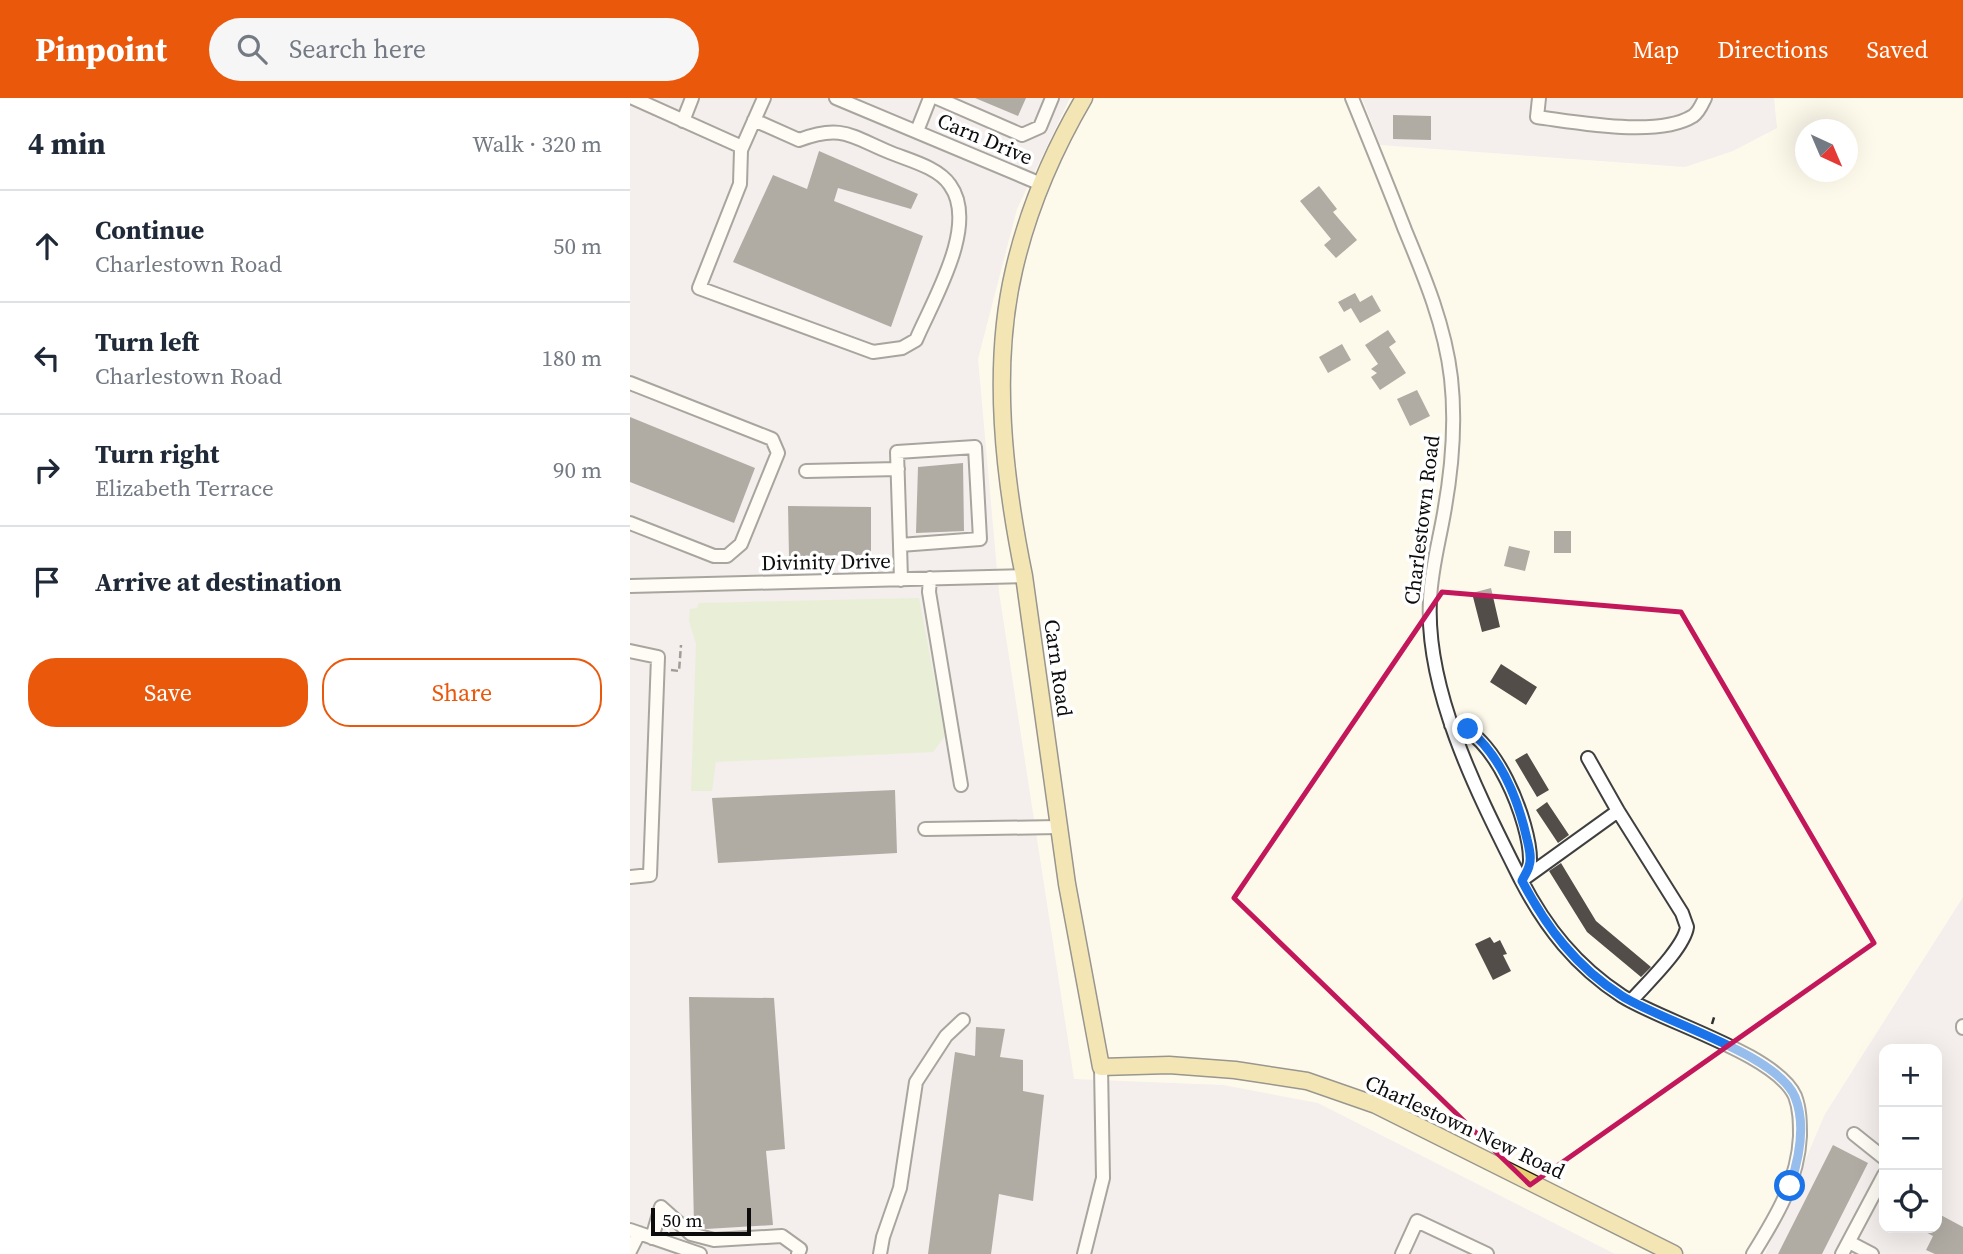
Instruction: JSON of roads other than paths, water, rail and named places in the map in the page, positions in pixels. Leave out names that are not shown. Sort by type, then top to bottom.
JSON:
[{"type":"main road","name":"Carn Road","points":[[1084,98],[1041,184],[1026,223],[1013,271],[1006,314],[1002,411],[1014,527],[1024,576],[1067,884],[1101,1067]]},
{"type":"main road","name":"Charlestown New Road","points":[[1101,1067],[1182,1066],[1235,1070],[1307,1081],[1376,1104],[1674,1254]]},
{"type":"street","points":[[633,98],[742,147]]},
{"type":"street","points":[[683,121],[692,98]]},
{"type":"street","points":[[754,120],[799,140],[819,133],[839,131],[935,172],[951,185],[961,213],[957,245],[916,340],[902,348],[873,352],[699,288],[740,184],[742,147],[754,120],[764,98]]},
{"type":"street","name":"Carn Drive","points":[[836,98],[1041,184]]},
{"type":"street","points":[[917,131],[930,98]]},
{"type":"street","points":[[937,98],[1022,135],[1040,127],[1052,98]]},
{"type":"street","name":"Charlestown Road","points":[[1352,98],[1430,290],[1448,355],[1453,408],[1452,443],[1445,510],[1429,603],[1436,664],[1451,725],[1463,758],[1522,881],[1550,929],[1568,952],[1593,976],[1631,1001],[1763,1064],[1784,1080],[1795,1097],[1800,1133],[1795,1172],[1784,1202],[1752,1254]]},
{"type":"street","points":[[1539,98],[1537,117],[1634,127],[1682,121],[1695,115],[1705,98]]},
{"type":"street","points":[[630,383],[772,439],[778,453],[741,544],[727,556],[714,556],[630,523]]},
{"type":"street","points":[[901,545],[980,539],[975,447],[897,452],[901,579]]},
{"type":"street","points":[[806,471],[898,469]]},
{"type":"street","name":"Divinity Drive","points":[[630,586],[1024,576]]},
{"type":"street","points":[[930,578],[929,593],[961,785]]},
{"type":"street","points":[[630,651],[658,657],[650,875],[630,877]]},
{"type":"street","points":[[1451,725],[1461,726],[1481,741],[1503,773],[1518,804],[1530,862],[1522,881]]},
{"type":"street","points":[[1588,758],[1682,913],[1687,927],[1683,938],[1670,956],[1631,1001]]},
{"type":"street","points":[[1522,881],[1618,811]]},
{"type":"street","points":[[925,829],[1059,827]]},
{"type":"street","points":[[880,1254],[883,1237],[901,1188],[916,1082],[946,1037],[963,1020]]},
{"type":"street","name":"Carn Road","points":[[1084,1254],[1103,1178],[1101,1067]]},
{"type":"street","points":[[1854,1134],[1879,1154]]},
{"type":"street","points":[[1842,1254],[1879,1185]]},
{"type":"street","points":[[630,1251],[661,1207],[691,1234],[714,1240],[782,1236],[800,1249],[798,1254]]},
{"type":"street","points":[[1402,1254],[1416,1221],[1487,1254]]},
{"type":"street","points":[[640,1234],[700,1254]]},
{"type":"street","points":[[1849,1242],[1872,1254]]}]
